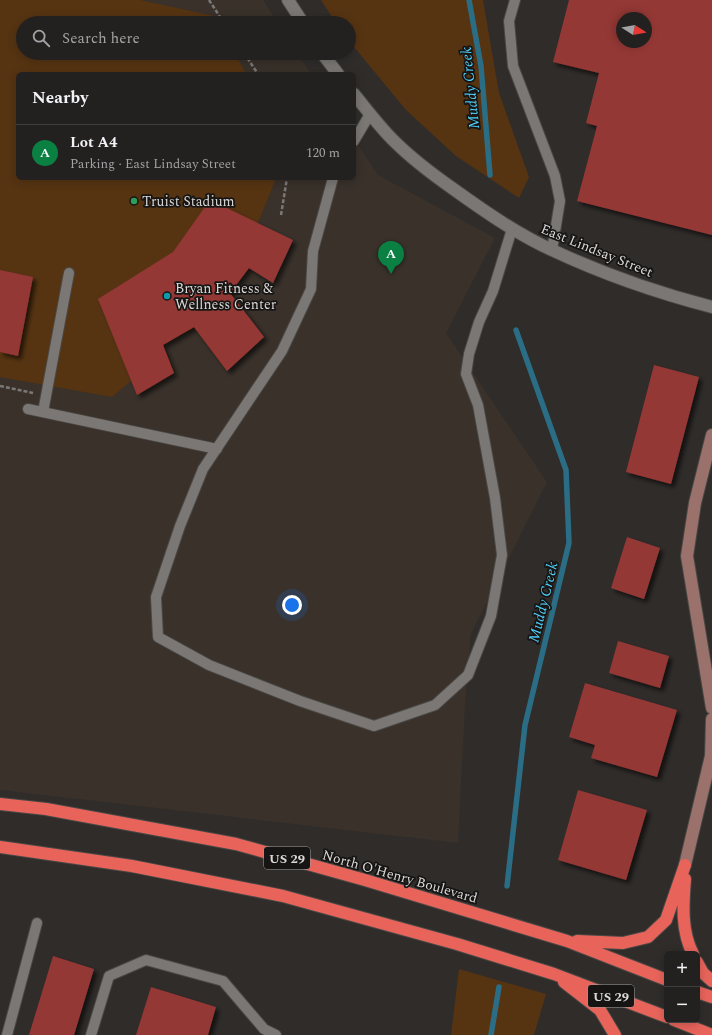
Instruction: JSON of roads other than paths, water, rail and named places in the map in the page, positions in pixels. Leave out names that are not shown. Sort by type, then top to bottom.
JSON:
[{"type":"highway","name":"North O'Henry Boulevard","points":[[0,804],[46,809],[236,844],[365,880],[567,941],[664,979]]},
{"type":"highway","name":"US 29","points":[[0,848],[132,866],[282,896],[457,944],[554,974],[664,1016]]},
{"type":"highway","points":[[567,941],[623,943],[648,937],[666,920],[685,865]]},
{"type":"highway","points":[[685,865],[683,913],[689,946],[692,951]]},
{"type":"highway","points":[[700,968],[703,973],[712,981]]},
{"type":"highway","points":[[554,974],[600,1010],[615,1035]]},
{"type":"highway","points":[[700,993],[712,997]]},
{"type":"highway","points":[[682,1023],[712,1035]]},
{"type":"main road","points":[[712,435],[708,466],[695,503],[687,556],[712,708]]},
{"type":"main road","points":[[685,865],[710,756],[712,720]]},
{"type":"street","points":[[288,0],[298,16]]},
{"type":"street","points":[[327,60],[336,72]]},
{"type":"street","name":"East Lindsay Street","points":[[356,96],[394,141],[436,177],[512,229],[552,250],[617,277],[712,307]]},
{"type":"lane","points":[[516,0],[509,21],[513,66],[555,176],[560,201],[552,250]]},
{"type":"lane","points":[[356,138],[370,114]]},
{"type":"lane","points":[[332,180],[313,250],[311,289],[282,351],[203,468],[180,526],[156,597],[158,637],[209,664],[300,701],[374,726],[435,706],[468,675],[491,616],[502,555],[495,498],[478,405],[466,374],[469,354],[479,322],[493,291],[512,229]]},
{"type":"lane","points":[[43,412],[69,273]]},
{"type":"lane","points":[[28,409],[217,449]]},
{"type":"lane","points":[[7,1035],[37,923]]},
{"type":"lane","points":[[92,1035],[110,976],[146,960],[223,981],[263,1032],[276,1035]]},
{"type":"waterway","name":"Muddy Creek","points":[[469,0],[481,66],[490,175]]},
{"type":"waterway","name":"Muddy Creek","points":[[507,886],[525,725],[569,543],[566,470],[516,330]]},
{"type":"waterway","name":"Muddy Creek","points":[[491,1035],[499,987]]},
{"type":"place","name":"Truist Stadium","points":[[134,201]]},
{"type":"place","name":"Lot A4","points":[[391,274]]},
{"type":"place","name":"Bryan Fitness & Wellness Center","points":[[167,296]]}]
